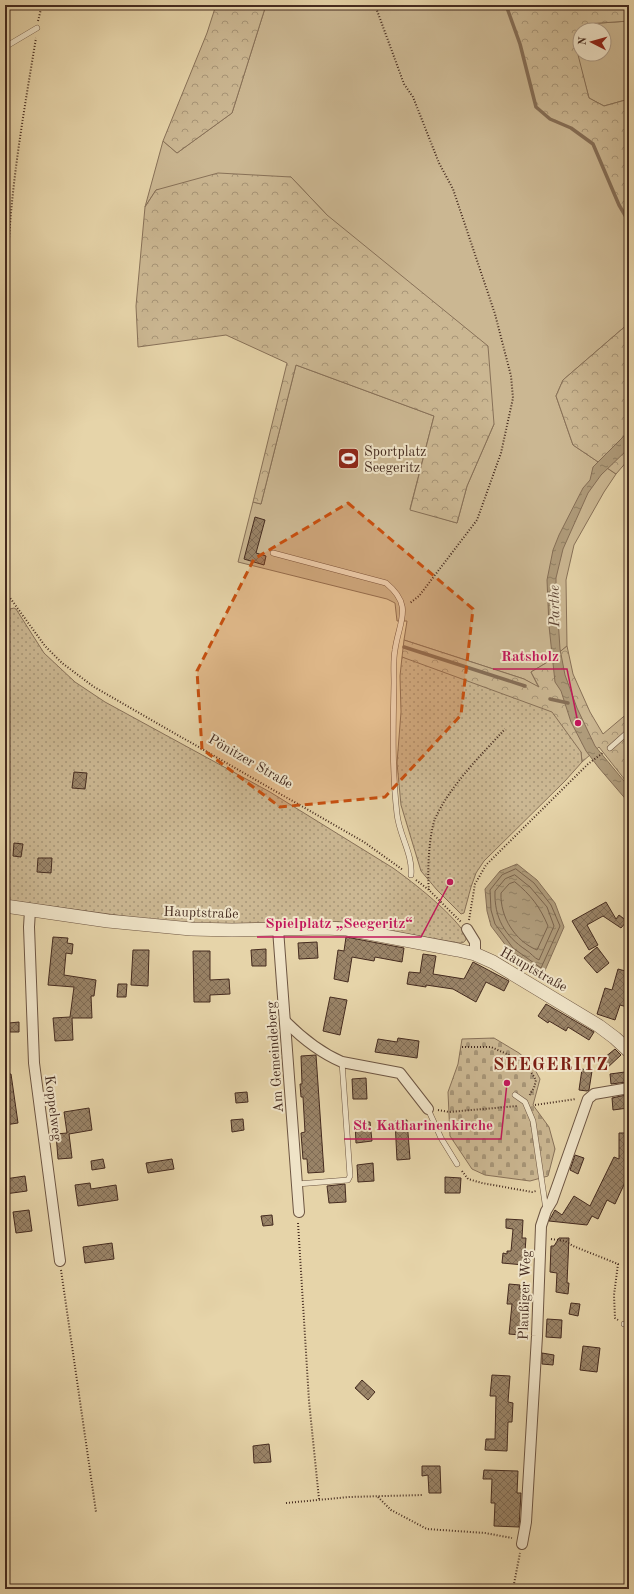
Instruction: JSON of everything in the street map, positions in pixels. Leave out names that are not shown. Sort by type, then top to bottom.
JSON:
[{"type":"street","name":"Hauptstraße","points":[[5,906],[108,920],[191,929],[346,929],[458,950],[475,954],[493,962],[581,1014],[615,1038],[629,1052]]},
{"type":"street","name":"Koppelweg","points":[[30,910],[29,927],[34,1063],[60,1261]]},
{"type":"street","name":"Am Gemeindeberg","points":[[278,929],[299,1212]]},
{"type":"street","points":[[467,929],[475,942],[475,954]]},
{"type":"street","points":[[286,1022],[298,1035],[334,1059],[342,1062],[400,1073],[428,1109]]},
{"type":"street","name":"Plaußiger Weg","points":[[523,1542],[526,1522],[541,1226],[546,1211],[552,1201],[588,1099],[594,1094],[629,1088]]},
{"type":"lane","points":[[5,47],[37,28]]},
{"type":"lane","points":[[272,553],[386,583],[401,599],[403,609],[395,650],[393,764],[397,816],[412,866],[411,875]]},
{"type":"lane","points":[[610,748],[629,731]]},
{"type":"lane","points":[[297,1184],[348,1180],[350,1176],[342,1062]]},
{"type":"lane","points":[[515,1095],[525,1102],[533,1121],[546,1211]]},
{"type":"lane","points":[[428,1109],[457,1164]]},
{"type":"path","points":[[5,621],[8,594],[9,240],[20,132],[42,5]]},
{"type":"path","points":[[375,5],[404,84],[413,97],[439,163],[452,189],[495,314],[511,376],[513,398],[501,453],[477,520],[419,596],[403,609]]},
{"type":"path","name":"Pönitzer Straße","points":[[5,591],[45,646],[62,663],[94,687],[364,842],[411,875],[429,890],[467,929]]},
{"type":"path","points":[[429,890],[427,878],[434,821],[457,784],[483,752],[505,729]]},
{"type":"path","points":[[467,929],[475,884],[486,865],[588,764],[610,748]]},
{"type":"path","points":[[428,1109],[449,1112],[516,1106],[525,1102],[534,1088],[536,1080],[518,1059],[491,1047],[462,1047]]},
{"type":"path","points":[[533,1105],[580,1098]]},
{"type":"path","points":[[457,1164],[468,1179],[482,1184],[532,1192],[542,1188]]},
{"type":"path","points":[[299,1212],[298,1221],[309,1401],[318,1499]]},
{"type":"path","points":[[541,1239],[560,1240],[618,1264],[614,1295],[615,1318],[626,1324]]},
{"type":"path","points":[[60,1261],[96,1512]]},
{"type":"path","points":[[286,1503],[318,1499],[423,1495]]},
{"type":"path","points":[[378,1497],[391,1510],[427,1529],[485,1533],[523,1542],[513,1589]]},
{"type":"highlighted area","points":[[348,503],[473,609],[461,715],[385,797],[280,807],[202,749],[197,671],[254,559]]},
{"type":"green space","points":[[216,5],[266,5],[232,113],[177,153],[163,141],[207,33]]},
{"type":"green space","points":[[266,5],[506,5],[550,119],[571,128],[593,144],[619,205],[629,222],[629,323],[563,380],[556,396],[573,445],[616,474],[574,545],[566,580],[567,646],[546,663],[531,672],[539,688],[524,679],[404,640],[407,621],[397,621],[395,603],[387,599],[238,562],[253,502],[261,504],[296,365],[434,416],[410,509],[457,523],[467,486],[494,424],[327,215],[291,177],[156,190],[145,207],[163,141],[177,153],[232,113]]},
{"type":"green space","points":[[506,5],[629,5],[629,21],[572,22],[572,62],[580,62],[589,98],[604,106],[629,99],[629,222],[619,205],[593,144],[571,128],[550,119],[536,107],[520,44]]},
{"type":"green space","points":[[629,21],[629,99],[604,106],[589,98],[579,62],[612,62],[612,22]]},
{"type":"green space","points":[[218,173],[291,177],[327,215],[488,346],[494,424],[467,486],[457,523],[410,510],[434,416],[296,365],[261,504],[253,502],[287,363],[226,335],[138,347],[136,306],[145,207],[156,190]]},
{"type":"green space","points":[[629,323],[629,459],[616,474],[573,445],[556,396],[563,380]]},
{"type":"green space","points":[[14,608],[44,653],[75,682],[105,702],[270,792],[393,868],[444,909],[467,937],[465,941],[459,943],[339,922],[200,924],[130,917],[5,900],[5,640],[7,613],[10,609]]},
{"type":"green space","points":[[404,640],[524,679],[539,687],[531,672],[546,663],[567,646],[573,674],[590,712],[603,734],[629,712],[629,785],[599,747],[582,762],[581,752],[402,657]]},
{"type":"green space","points":[[402,657],[552,712],[581,752],[582,762],[565,781],[484,861],[476,873],[464,913],[461,914],[437,890],[421,871],[401,805],[397,763],[401,712],[400,676]]},
{"type":"green space","points":[[494,1038],[519,1053],[532,1064],[540,1079],[533,1105],[549,1127],[555,1149],[548,1176],[530,1181],[485,1175],[472,1169],[450,1136],[448,1092],[458,1064],[462,1039]]},
{"type":"water","name":"Parthe","points":[[629,431],[629,448],[601,475],[588,493],[563,549],[556,578],[556,588],[560,649],[565,675],[577,708],[595,746],[629,787],[629,803],[586,751],[571,722],[561,691],[555,682],[549,626],[547,580],[553,550],[559,535],[583,488],[590,480],[593,467]]},
{"type":"water","points":[[517,864],[537,880],[555,903],[564,927],[543,975],[522,958],[510,951],[491,926],[487,911],[485,889],[500,871]]},
{"type":"building","points":[[255,517],[265,520],[256,553],[266,556],[264,565],[244,559]]},
{"type":"building","points":[[74,772],[87,773],[85,789],[72,788]]},
{"type":"building","points":[[14,843],[23,844],[21,857],[13,856]]},
{"type":"building","points":[[38,858],[52,858],[51,873],[37,872]]},
{"type":"building","points":[[606,902],[616,919],[619,915],[627,921],[621,928],[603,916],[587,925],[598,945],[589,950],[572,921]]},
{"type":"building","points":[[53,937],[68,938],[67,943],[73,944],[72,954],[66,953],[64,975],[96,980],[94,996],[91,996],[92,1018],[72,1018],[73,1040],[55,1041],[53,1018],[70,1017],[74,987],[48,985]]},
{"type":"building","points":[[346,937],[404,948],[402,962],[375,957],[374,961],[352,957],[348,982],[334,979],[338,950],[344,951]]},
{"type":"building","points":[[317,942],[318,958],[299,959],[298,943]]},
{"type":"building","points":[[597,947],[609,963],[597,973],[584,958]]},
{"type":"building","points":[[266,949],[266,966],[252,966],[251,950]]},
{"type":"building","points":[[133,950],[149,950],[148,986],[131,985]]},
{"type":"building","points":[[193,951],[210,951],[210,980],[229,979],[230,994],[210,995],[210,1002],[194,1002]]},
{"type":"building","points":[[423,954],[436,956],[433,974],[464,979],[473,962],[509,981],[504,991],[486,982],[476,1002],[453,989],[407,984],[409,972],[420,973]]},
{"type":"building","points":[[618,969],[629,972],[629,999],[627,1007],[620,1005],[615,1020],[597,1014],[605,988],[612,990]]},
{"type":"building","points":[[118,984],[127,984],[126,997],[117,997]]},
{"type":"building","points":[[330,997],[347,1000],[340,1035],[323,1031]]},
{"type":"building","points":[[546,1004],[594,1032],[589,1040],[568,1027],[566,1031],[549,1021],[548,1023],[538,1016]]},
{"type":"building","points":[[19,1022],[19,1032],[10,1032],[9,1023]]},
{"type":"building","points":[[398,1038],[419,1041],[417,1058],[375,1052],[378,1039],[397,1042]]},
{"type":"building","points":[[615,1049],[621,1055],[606,1069],[599,1062]]},
{"type":"building","points":[[316,1055],[324,1172],[308,1173],[307,1159],[303,1159],[301,1133],[305,1132],[303,1097],[301,1097],[300,1084],[302,1084],[301,1056]]},
{"type":"building","points":[[582,1069],[592,1071],[589,1090],[587,1091],[579,1090]]},
{"type":"building","points":[[625,1072],[627,1082],[611,1084],[610,1074]]},
{"type":"building","points":[[5,1074],[11,1074],[18,1123],[5,1125]]},
{"type":"building","points":[[366,1078],[367,1099],[353,1099],[352,1079]]},
{"type":"building","points":[[247,1092],[248,1102],[236,1103],[235,1093]]},
{"type":"building","points":[[626,1095],[628,1108],[613,1110],[612,1098]]},
{"type":"building","points":[[89,1108],[92,1130],[69,1134],[72,1158],[58,1159],[56,1134],[67,1133],[64,1112]]},
{"type":"building","points":[[243,1119],[244,1130],[232,1132],[231,1120]]},
{"type":"building","points":[[407,1120],[410,1159],[397,1160],[395,1121]]},
{"type":"building","points":[[370,1122],[372,1141],[356,1143],[355,1123]]},
{"type":"building","points":[[619,1133],[629,1133],[629,1174],[615,1204],[607,1200],[598,1219],[592,1216],[587,1225],[549,1221],[555,1210],[562,1215],[574,1196],[590,1206],[614,1157],[619,1159]]},
{"type":"building","points":[[575,1155],[584,1158],[578,1174],[570,1170]]},
{"type":"building","points":[[103,1159],[105,1168],[92,1170],[91,1161]]},
{"type":"building","points":[[172,1159],[174,1169],[148,1173],[146,1163]]},
{"type":"building","points":[[373,1163],[374,1181],[358,1182],[357,1165]]},
{"type":"building","points":[[25,1176],[27,1191],[5,1194],[5,1179]]},
{"type":"building","points":[[445,1177],[461,1178],[460,1193],[445,1193]]},
{"type":"building","points":[[90,1183],[91,1189],[116,1185],[118,1200],[78,1206],[75,1185]]},
{"type":"building","points":[[345,1184],[346,1202],[329,1203],[327,1186]]},
{"type":"building","points":[[29,1210],[32,1231],[16,1233],[13,1212]]},
{"type":"building","points":[[272,1215],[273,1225],[263,1226],[261,1216]]},
{"type":"building","points":[[506,1219],[523,1220],[522,1238],[526,1238],[524,1265],[502,1263],[503,1253],[507,1254],[507,1251],[511,1251],[513,1229],[506,1228]]},
{"type":"building","points":[[559,1238],[569,1238],[568,1294],[556,1292],[557,1273],[550,1272],[551,1246],[554,1246]]},
{"type":"building","points":[[112,1243],[114,1259],[85,1263],[83,1247]]},
{"type":"building","points":[[509,1284],[520,1285],[519,1289],[524,1289],[520,1335],[509,1334],[512,1304],[507,1304]]},
{"type":"building","points":[[571,1303],[580,1304],[578,1316],[569,1314]]},
{"type":"building","points":[[547,1319],[562,1320],[561,1338],[546,1337]]},
{"type":"building","points":[[583,1346],[600,1348],[597,1372],[580,1370]]},
{"type":"building","points":[[542,1353],[554,1355],[553,1365],[542,1364]]},
{"type":"building","points":[[492,1375],[510,1376],[508,1402],[513,1403],[512,1422],[508,1422],[507,1451],[485,1450],[486,1439],[495,1439],[496,1396],[490,1396]]},
{"type":"building","points":[[362,1380],[375,1392],[368,1400],[355,1388]]},
{"type":"building","points":[[269,1444],[271,1462],[254,1463],[253,1446]]},
{"type":"building","points":[[422,1466],[440,1466],[441,1493],[429,1493],[428,1475],[422,1476]]},
{"type":"building","points":[[484,1470],[518,1471],[517,1493],[521,1493],[519,1527],[494,1526],[495,1503],[491,1503],[492,1479],[483,1479]]},
{"type":"waterway","points":[[506,5],[520,44],[536,107],[550,119],[571,128],[593,144],[619,205],[629,222]]},
{"type":"waterway","points":[[404,647],[525,686]]},
{"type":"waterway","points":[[550,699],[568,703]]},
{"type":"place","name":"Sportplatz Seegeritz","points":[[348,459]]},
{"type":"place","name":"Ratsholz","points":[[578,723]]},
{"type":"place","name":"Spielplatz „Seegeritz“","points":[[450,882]]},
{"type":"place","name":"St. Katharinenkirche","points":[[507,1083]]},
{"type":"district","name":"SEEGERITZ","points":[[551,1064]]}]
